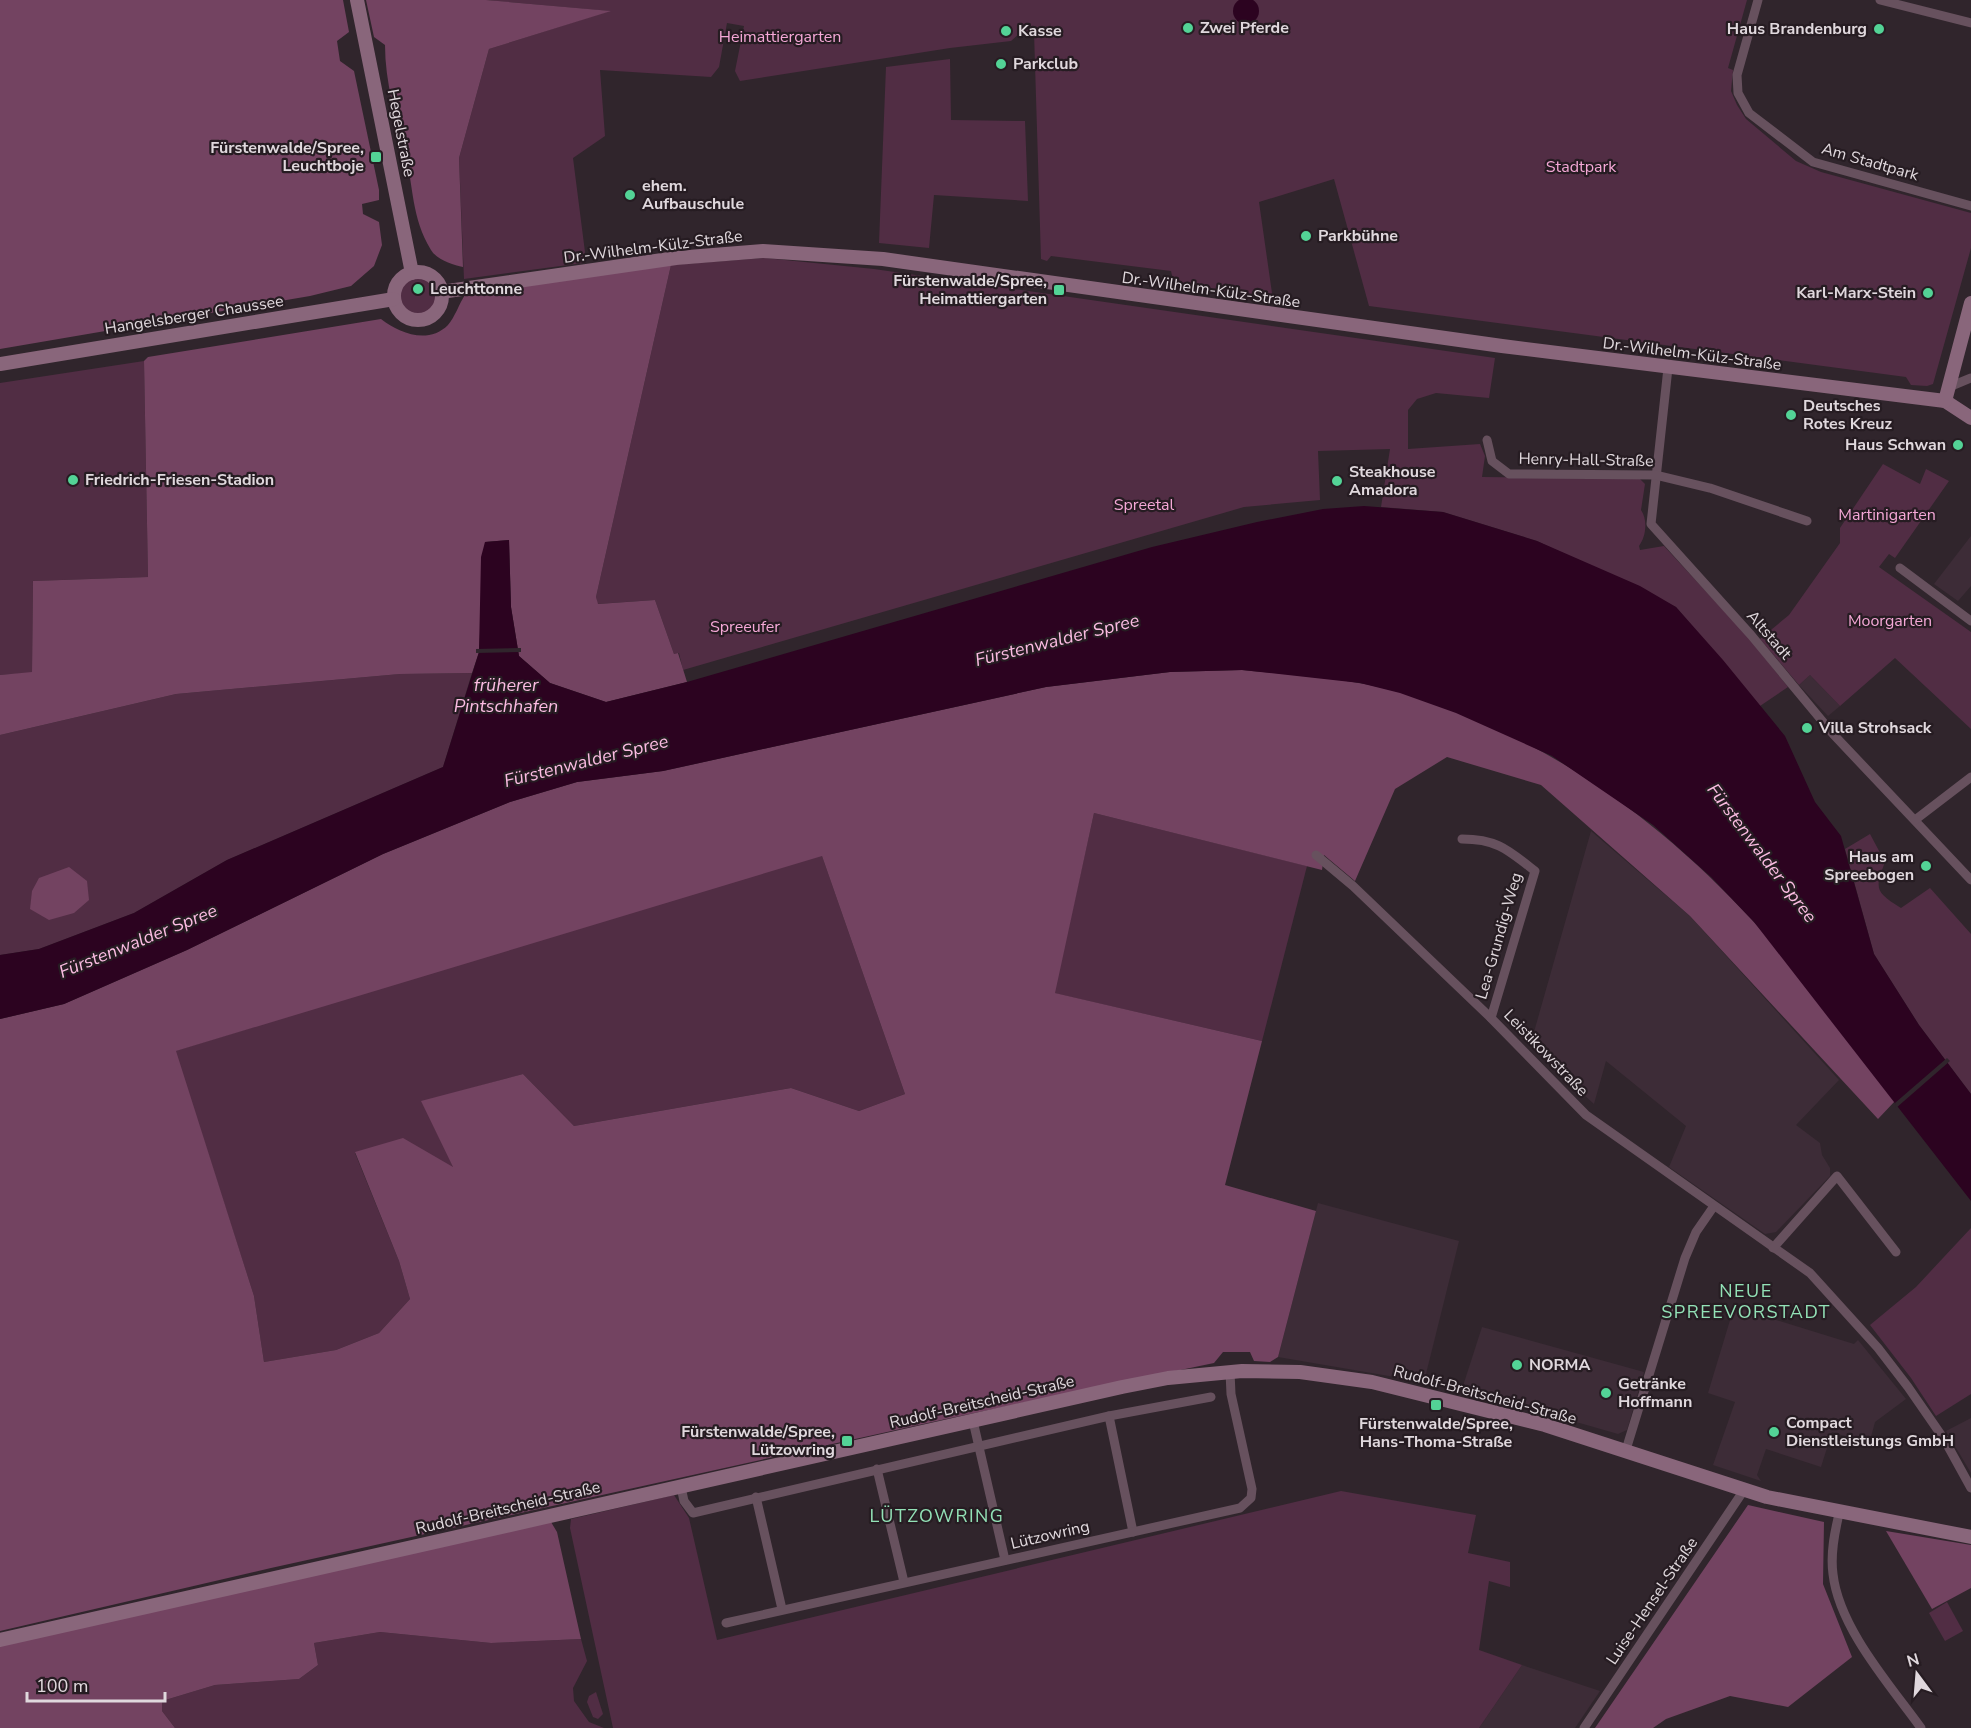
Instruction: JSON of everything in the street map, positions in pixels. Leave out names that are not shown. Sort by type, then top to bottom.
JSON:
[{"type":"main road","name":"Hegelstraße","points":[[357,0],[412,273]]},
{"type":"main road","name":"Dr.-Wilhelm-Külz-Straße","points":[[441,292],[676,258],[763,251],[884,259],[1156,299],[1668,368],[1945,401],[1971,418]]},
{"type":"main road","points":[[412,273],[430,275],[436,280],[441,292],[437,310],[424,319],[416,320],[401,313],[394,299],[397,284],[401,278],[412,273]]},
{"type":"main road","name":"Hangelsberger Chaussee","points":[[0,364],[394,299]]},
{"type":"main road","points":[[1945,401],[1971,303]]},
{"type":"main road","name":"Rudolf-Breitscheid-Straße","points":[[0,1640],[1122,1387],[1230,1372],[1300,1372],[1383,1384],[1545,1425],[1625,1453],[1782,1500],[1971,1537]]},
{"type":"street","name":"Am Stadtpark","points":[[1758,0],[1737,75],[1738,93],[1749,113],[1813,162],[1971,207]]},
{"type":"street","points":[[1880,0],[1971,23]]},
{"type":"street","name":"Altstadt","points":[[1668,368],[1651,525],[1751,635],[1833,734],[1971,880]]},
{"type":"street","points":[[1949,387],[1971,378]]},
{"type":"street","name":"Henry-Hall-Straße","points":[[1487,440],[1492,461],[1509,474],[1656,475],[1710,488],[1807,521]]},
{"type":"street","points":[[1900,568],[1971,621]]},
{"type":"street","points":[[1916,820],[1971,777]]},
{"type":"street","name":"Lea-Grundig-Weg","points":[[1462,839],[1485,839],[1504,847],[1535,871],[1491,1018]]},
{"type":"street","name":"Leistikowstraße","points":[[1316,855],[1353,886],[1491,1018],[1586,1115],[1810,1273],[1878,1348],[1939,1431],[1971,1488]]},
{"type":"street","points":[[1773,1248],[1837,1176],[1896,1252]]},
{"type":"street","points":[[1625,1453],[1685,1258],[1696,1232],[1714,1206]]},
{"type":"street","name":"Lützowring","points":[[726,1623],[1237,1509],[1251,1498],[1250,1470],[1231,1394],[1230,1372]]},
{"type":"street","points":[[681,1487],[684,1501],[693,1513],[1109,1416],[1211,1397]]},
{"type":"street","points":[[1109,1416],[1133,1532]]},
{"type":"street","points":[[973,1421],[1005,1560]]},
{"type":"street","points":[[877,1469],[904,1582]]},
{"type":"street","name":"Luise-Hensel-Straße","points":[[1584,1728],[1744,1490]]},
{"type":"street","points":[[756,1497],[782,1609]]},
{"type":"street","points":[[1840,1510],[1832,1557],[1835,1590],[1872,1660],[1921,1728]]},
{"type":"shaded area","points":[[0,0],[343,0],[349,32],[337,41],[340,61],[354,71],[379,190],[379,200],[362,204],[363,214],[379,222],[382,245],[374,266],[351,286],[310,296],[0,349]]},
{"type":"shaded area","points":[[366,0],[486,0],[611,11],[489,49],[459,158],[463,267],[445,261],[433,253],[420,226],[389,86],[385,45],[374,37]]},
{"type":"shaded area","points":[[671,265],[596,597],[598,604],[655,600],[674,654],[678,653],[687,682],[606,702],[550,683],[519,656],[511,607],[509,540],[485,542],[479,652],[472,673],[400,674],[176,694],[0,735],[0,675],[32,672],[33,581],[148,577],[144,361],[148,357],[381,319],[396,329],[423,336],[440,331],[448,325],[465,295]]},
{"type":"shaded area","points":[[1971,536],[1971,586],[1958,601],[1934,584]]},
{"type":"shaded area","points":[[1242,670],[1380,687],[1450,709],[1499,729],[1546,754],[1635,812],[1715,882],[1790,963],[1895,1101],[1878,1119],[1690,916],[1541,785],[1447,757],[1395,789],[1355,881],[1324,855],[1322,870],[1094,813],[1055,993],[1262,1041],[1225,1185],[1316,1211],[1278,1357],[1270,1362],[1254,1361],[1250,1352],[1223,1352],[1214,1363],[946,1419],[271,1568],[0,1631],[0,1019],[64,1004],[187,950],[383,854],[510,802],[577,782],[663,771],[1046,687],[1170,672]],"holes":[[[822,856],[905,1094],[859,1111],[791,1088],[574,1126],[523,1074],[421,1101],[453,1167],[403,1138],[355,1152],[399,1261],[410,1299],[379,1333],[336,1350],[264,1362],[254,1296],[176,1051]]]},
{"type":"shaded area","points":[[1810,675],[1840,706],[1828,716],[1799,685]]},
{"type":"shaded area","points":[[1591,831],[1690,916],[1839,1080],[1796,1125],[1820,1143],[1822,1155],[1830,1168],[1830,1176],[1776,1232],[1765,1234],[1669,1167],[1686,1126],[1606,1061],[1594,1104],[1530,1046]]},
{"type":"shaded area","points":[[69,867],[87,881],[89,900],[74,913],[49,920],[30,909],[32,891],[39,878]]},
{"type":"shaded area","points":[[1318,1203],[1459,1241],[1424,1382],[1278,1357]]},
{"type":"shaded area","points":[[1734,1307],[1854,1344],[1858,1340],[1906,1399],[1875,1422],[1869,1444],[1832,1432],[1821,1467],[1766,1449],[1757,1475],[1761,1481],[1713,1465],[1735,1402],[1708,1393]]},
{"type":"shaded area","points":[[1482,1327],[1644,1372],[1627,1430],[1618,1434],[1462,1389]]},
{"type":"shaded area","points":[[1971,1418],[1971,1473],[1946,1431]]},
{"type":"shaded area","points":[[1748,1505],[1824,1522],[1823,1584],[1852,1657],[1788,1707],[1730,1696],[1666,1719],[1653,1728],[1595,1728]]},
{"type":"shaded area","points":[[551,1522],[557,1532],[581,1639],[491,1643],[380,1632],[314,1643],[318,1665],[299,1679],[215,1685],[162,1701],[162,1711],[175,1728],[0,1728],[0,1645]]},
{"type":"shaded area","points":[[1886,1531],[1971,1545],[1971,1588],[1932,1609]]},
{"type":"shaded area","points":[[1522,1665],[1600,1691],[1575,1728],[1479,1728]]},
{"type":"green space","name":"Stadtpark","points":[[486,0],[1747,0],[1728,68],[1733,70],[1731,91],[1746,119],[1796,161],[1821,172],[1971,213],[1971,248],[1933,384],[1927,386],[1911,385],[1906,377],[1369,306],[1334,179],[1259,202],[1272,293],[1268,297],[1174,284],[1171,271],[1051,256],[1047,261],[1041,259],[1034,32],[1021,32],[1011,41],[950,48],[740,81],[735,71],[744,26],[727,23],[719,67],[711,77],[600,70],[605,136],[573,158],[585,252],[583,263],[464,279],[459,158],[489,49],[609,11]]},
{"type":"green space","points":[[950,59],[951,120],[1025,121],[1028,201],[934,195],[929,248],[879,243],[886,67]]},
{"type":"green space","points":[[765,258],[874,269],[1495,358],[1489,398],[1436,393],[1417,399],[1408,410],[1408,449],[1480,444],[1485,456],[1482,477],[1640,479],[1645,484],[1641,510],[1645,528],[1639,546],[1640,550],[1664,546],[1749,638],[1788,687],[1760,706],[1676,607],[1537,541],[1443,512],[1381,507],[1390,449],[1318,451],[1320,500],[1244,507],[683,670],[679,653],[674,654],[655,600],[597,604],[596,597],[671,265]]},
{"type":"green space","points":[[418,278],[431,283],[436,296],[431,309],[418,314],[405,309],[400,296],[405,283]]},
{"type":"green space","name":"Friedrich-Friesen-Stadion","points":[[144,361],[148,577],[33,581],[32,673],[0,675],[0,383]]},
{"type":"green space","points":[[1883,464],[1920,484],[1926,469],[1949,481],[1895,558],[1889,554],[1879,567],[1971,632],[1971,729],[1895,658],[1840,706],[1810,675],[1799,685],[1760,639],[1789,615],[1840,543],[1840,528]]},
{"type":"green space","points":[[472,673],[443,767],[227,860],[134,913],[39,949],[0,955],[0,735],[176,694],[400,674]]},
{"type":"green space","points":[[1094,813],[1307,866],[1262,1041],[1054,993]]},
{"type":"green space","points":[[1870,834],[1885,862],[1879,885],[1886,898],[1901,908],[1930,888],[1971,934],[1971,1094],[1919,1025],[1874,954],[1845,849]]},
{"type":"green space","points":[[821,853],[905,1094],[859,1111],[791,1088],[574,1126],[523,1074],[422,1102],[454,1168],[355,1153],[399,1261],[410,1299],[379,1333],[336,1350],[264,1362],[254,1296],[175,1051]]},
{"type":"green space","points":[[1971,1228],[1971,1394],[1936,1416],[1911,1378],[1870,1325],[1916,1287]]},
{"type":"green space","points":[[1341,1491],[1476,1515],[1468,1553],[1510,1562],[1510,1587],[1489,1581],[1479,1650],[1522,1665],[1479,1728],[613,1728],[570,1528],[571,1519],[674,1495],[689,1518],[717,1640]]},
{"type":"green space","points":[[1947,1602],[1963,1631],[1945,1641],[1929,1613]]},
{"type":"green space","points":[[380,1632],[491,1643],[581,1639],[587,1661],[573,1688],[574,1701],[589,1722],[604,1728],[175,1728],[162,1711],[162,1701],[215,1685],[299,1679],[318,1665],[314,1643]]},
{"type":"green space","points":[[596,1692],[603,1714],[598,1719],[593,1717],[587,1702],[589,1696]]},
{"type":"water","points":[[1246,-2],[1255,2],[1259,11],[1255,20],[1246,24],[1237,20],[1233,11],[1237,2]]},
{"type":"water","points":[[1364,506],[1443,512],[1537,541],[1640,586],[1676,607],[1723,660],[1785,736],[1815,802],[1841,836],[1874,954],[1919,1025],[1971,1094],[1971,1201],[1754,922],[1711,877],[1653,825],[1552,756],[1456,713],[1400,693],[1360,683],[1242,670],[1170,672],[1046,687],[663,771],[577,782],[510,802],[383,854],[187,950],[64,1004],[0,1019],[0,955],[39,949],[134,913],[227,860],[443,767],[479,652],[481,557],[485,542],[509,540],[511,607],[519,656],[550,683],[606,702],[687,682],[1152,547],[1323,509]]},
{"type":"pier","points":[[521,648],[521,652],[476,653],[476,649]]},
{"type":"pier","points":[[1947,1058],[1950,1061],[1896,1108],[1895,1103]]},
{"type":"place","name":"Zwei Pferde","points":[[1188,28]]},
{"type":"place","name":"Haus Brandenburg","points":[[1879,29]]},
{"type":"place","name":"Kasse","points":[[1006,31]]},
{"type":"place","name":"Parkclub","points":[[1001,64]]},
{"type":"place","name":"Fürstenwalde/Spree, Leuchtboje","points":[[376,157]]},
{"type":"place","name":"ehem. Aufbauschule","points":[[630,195]]},
{"type":"place","name":"Parkbühne","points":[[1306,236]]},
{"type":"place","name":"Leuchttonne","points":[[418,289]]},
{"type":"place","name":"Fürstenwalde/Spree, Heimattiergarten","points":[[1059,290]]},
{"type":"place","name":"Karl-Marx-Stein","points":[[1928,293]]},
{"type":"place","name":"Deutsches Rotes Kreuz","points":[[1791,415]]},
{"type":"place","name":"Haus Schwan","points":[[1958,445]]},
{"type":"place","name":"Friedrich-Friesen-Stadion","points":[[73,480]]},
{"type":"place","name":"Steakhouse Amadora","points":[[1337,481]]},
{"type":"place","name":"Villa Strohsack","points":[[1807,728]]},
{"type":"place","name":"Haus am Spreebogen","points":[[1926,866]]},
{"type":"place","name":"NORMA","points":[[1517,1365]]},
{"type":"place","name":"Getränke Hoffmann","points":[[1606,1393]]},
{"type":"place","name":"Fürstenwalde/Spree, Hans-Thoma-Straße","points":[[1436,1405]]},
{"type":"place","name":"Compact Dienstleistungs GmbH","points":[[1774,1432]]},
{"type":"place","name":"Fürstenwalde/Spree, Lützowring","points":[[847,1441]]},
{"type":"district","name":"NEUE SPREEVORSTADT","points":[[1746,1301]]},
{"type":"district","name":"LÜTZOWRING","points":[[937,1516]]},
{"type":"park label","name":"Heimattiergarten","points":[[780,37]]},
{"type":"park label","name":"Spreetal","points":[[1144,505]]},
{"type":"park label","name":"Martinigarten","points":[[1887,515]]},
{"type":"park label","name":"Moorgarten","points":[[1890,621]]},
{"type":"park label","name":"Spreeufer","points":[[745,627]]},
{"type":"water label","name":"Fürstenwalder Spree","points":[[1057,640]]},
{"type":"water label","name":"früherer Pintschhafen","points":[[506,695]]},
{"type":"water label","name":"Fürstenwalder Spree","points":[[586,761]]},
{"type":"water label","name":"Fürstenwalder Spree","points":[[1762,853]]},
{"type":"water label","name":"Fürstenwalder Spree","points":[[138,941]]}]
